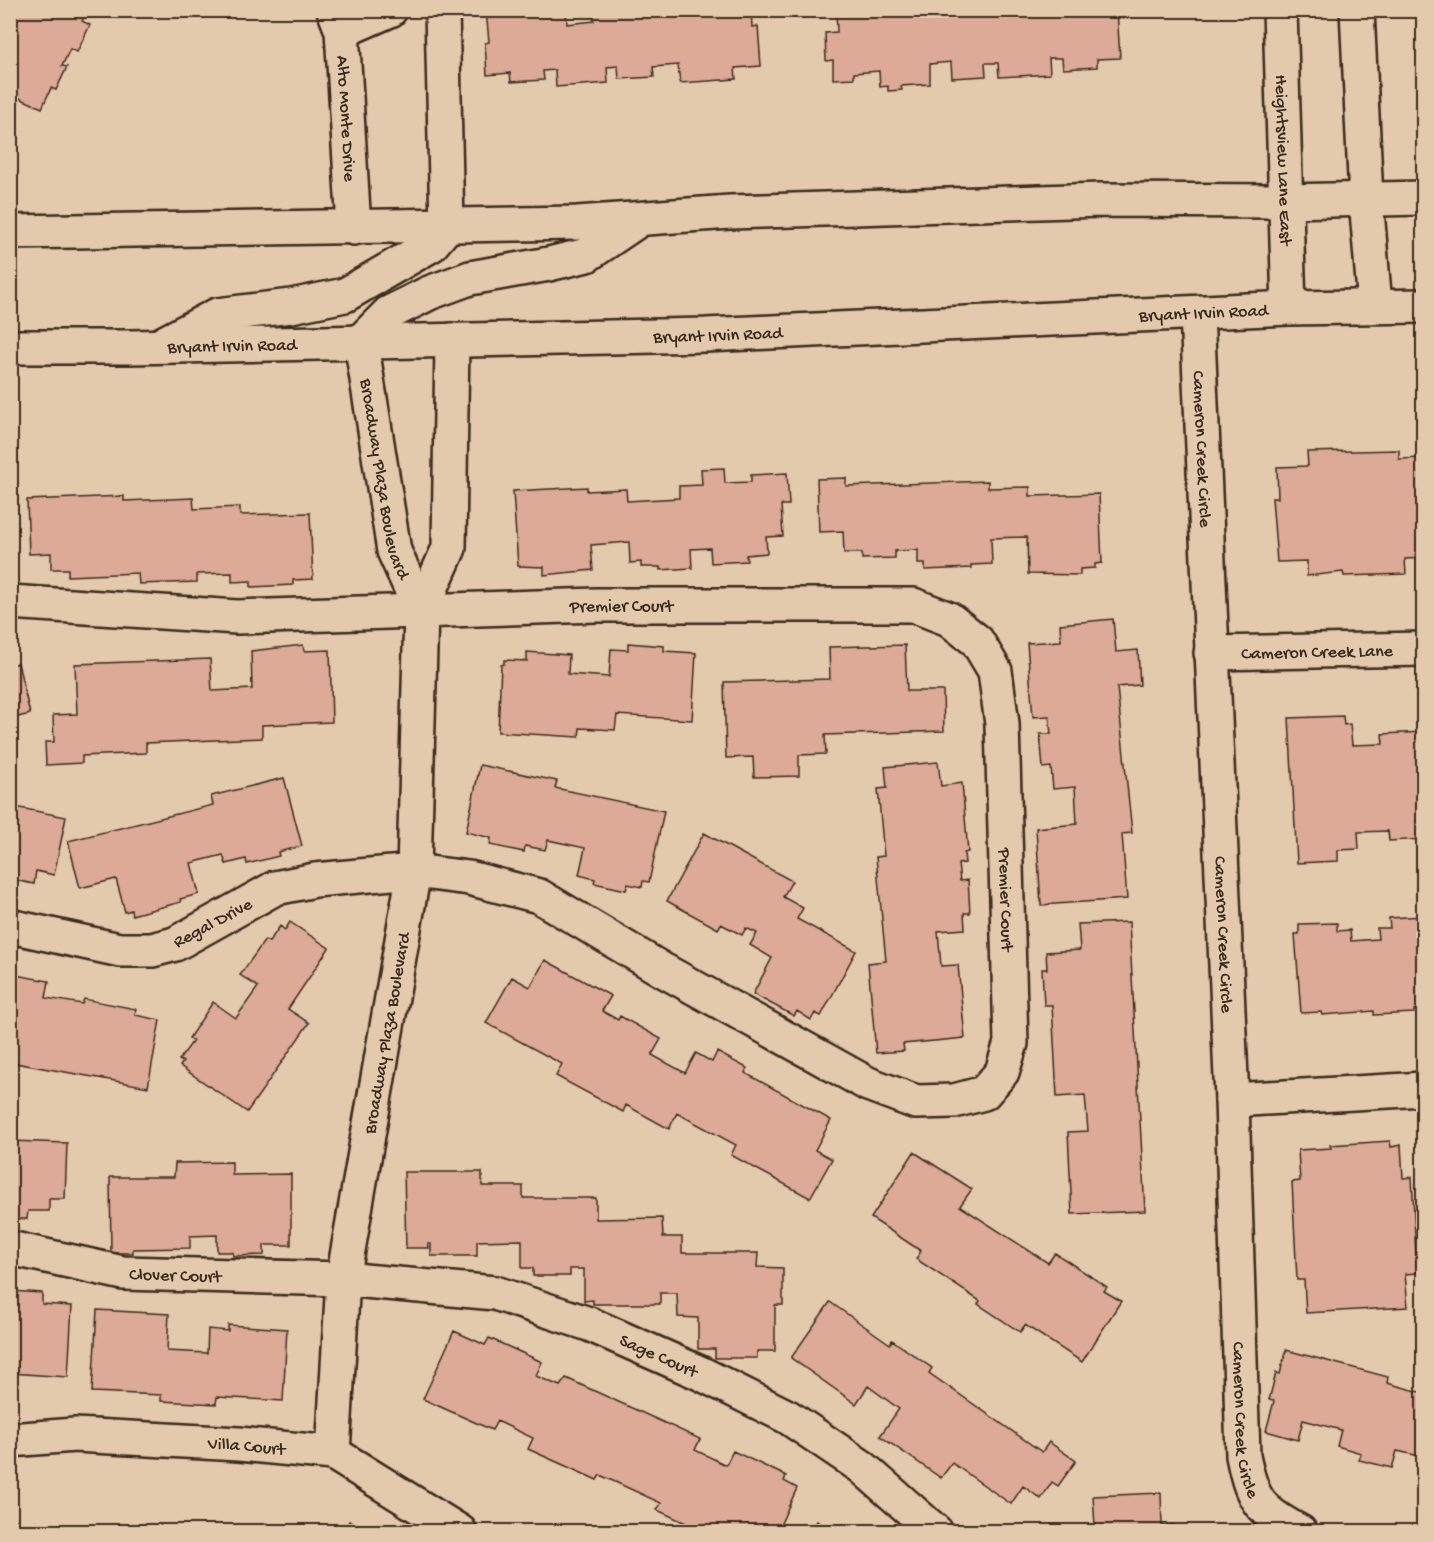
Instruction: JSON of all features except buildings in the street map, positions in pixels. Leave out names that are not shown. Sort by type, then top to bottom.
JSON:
[{"type":"main road","points":[[338,21],[390,10]]},
{"type":"main road","points":[[158,346],[217,315],[291,306],[345,295],[431,245],[447,226],[442,10]]},
{"type":"main road","name":"Heightsview Lane East","points":[[1280,10],[1289,308]]},
{"type":"main road","points":[[1357,10],[1366,199],[1375,306]]},
{"type":"main road","name":"Alto Monte Drive","points":[[338,21],[354,228]]},
{"type":"main road","points":[[10,232],[447,226],[730,212],[1101,201],[1424,198]]},
{"type":"main road","points":[[361,341],[389,313],[429,293],[470,278],[587,255],[641,218]]},
{"type":"main road","name":"Bryant Irvin Road","points":[[10,347],[706,335],[1289,308],[1424,306]]},
{"type":"main road","name":"Cameron Creek Circle","points":[[1197,314],[1232,1100],[1244,1456],[1251,1491],[1272,1517],[1300,1532]]},
{"type":"main road","name":"Broadway Plaza Boulevard","points":[[333,1453],[343,1279],[414,870],[421,611],[449,548],[452,340]]},
{"type":"main road","name":"Broadway Plaza Boulevard","points":[[361,341],[394,551],[421,611]]},
{"type":"main road","points":[[10,602],[237,617],[421,611]]},
{"type":"main road","name":"Premier Court","points":[[414,870],[469,878],[539,896],[661,969],[868,1083],[916,1102],[954,1101],[984,1093],[1002,1072],[1011,1043],[1002,724],[995,671],[977,641],[949,619],[913,605],[596,604],[421,611]]},
{"type":"main road","name":"Cameron Creek Lane","points":[[1211,653],[1424,649]]},
{"type":"main road","name":"Regal Drive","points":[[10,926],[120,950],[152,950],[175,944],[275,888],[315,880],[414,870]]},
{"type":"main road","points":[[1232,1100],[1424,1089]]},
{"type":"main road","name":"Clover Court","points":[[10,1248],[123,1273],[343,1279]]},
{"type":"main road","name":"Sage Court","points":[[343,1279],[495,1293],[589,1324],[700,1373],[788,1418],[862,1467],[936,1532]]},
{"type":"main road","name":"Villa Court","points":[[10,1440],[75,1435],[240,1444],[333,1453],[460,1532]]}]
